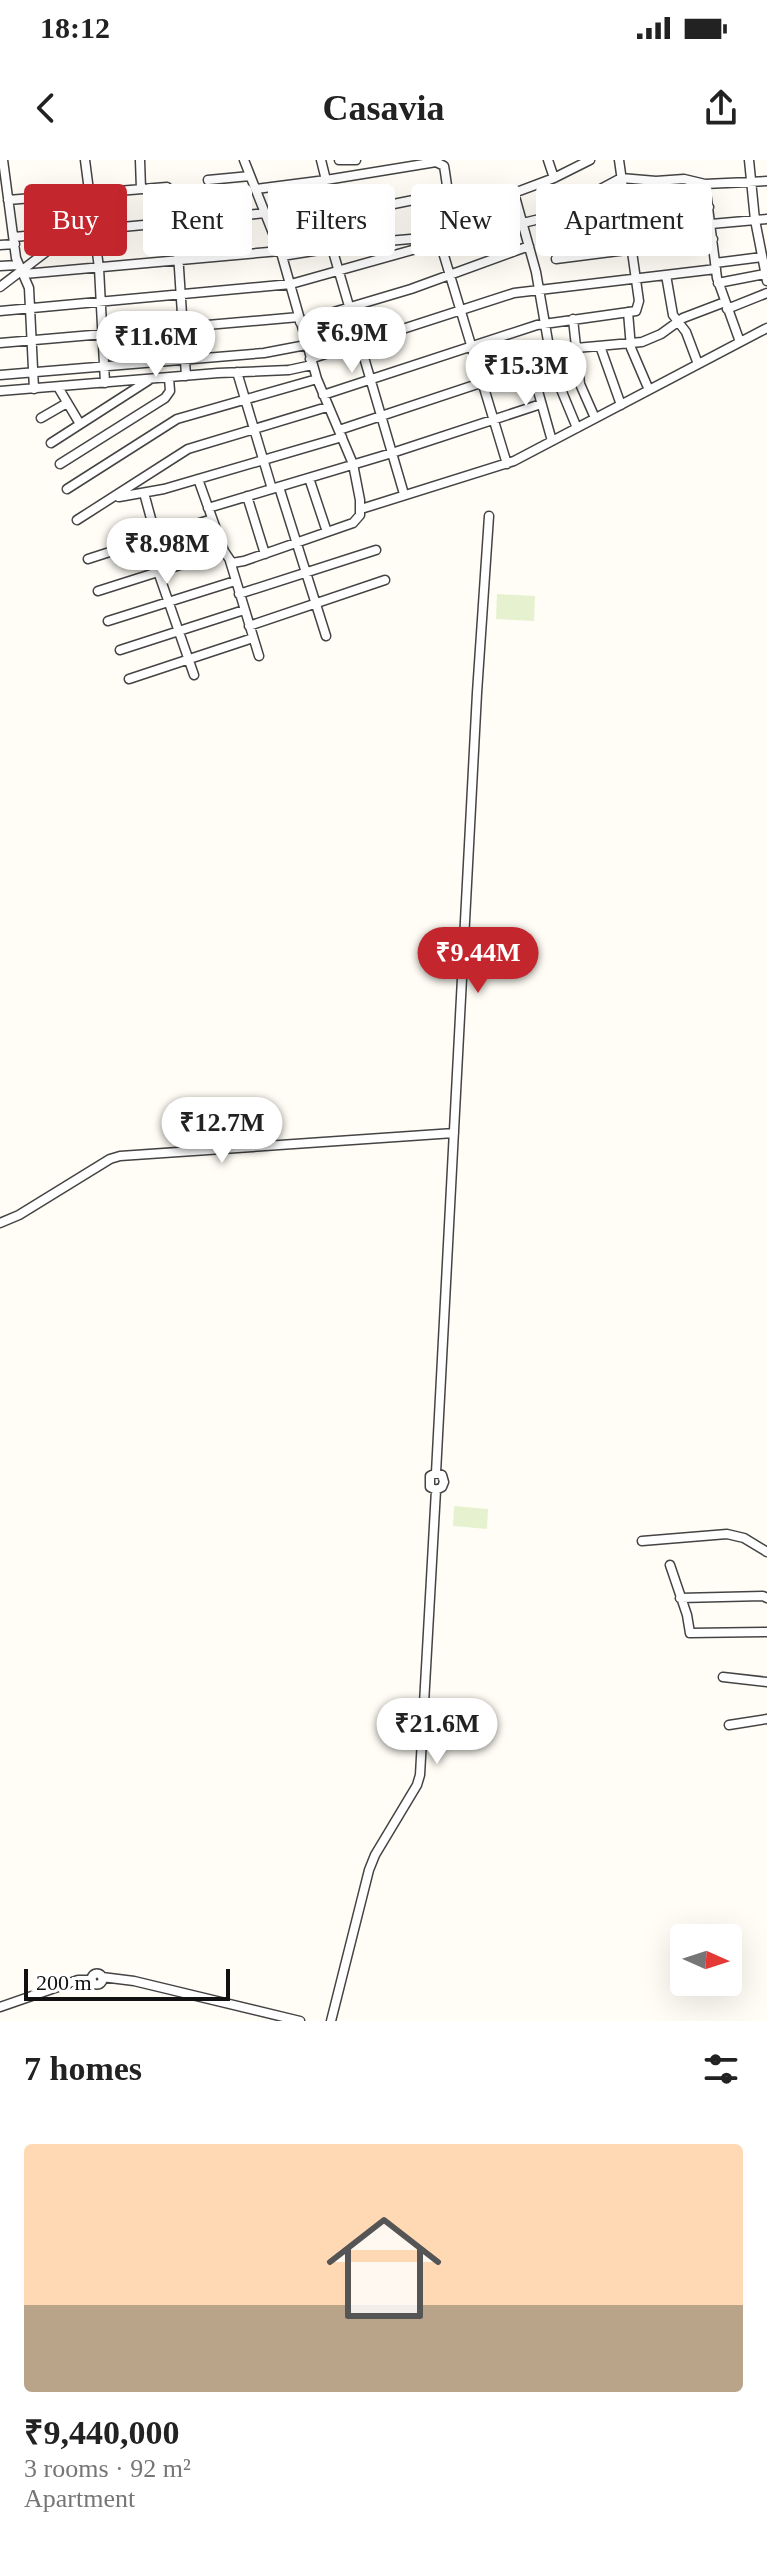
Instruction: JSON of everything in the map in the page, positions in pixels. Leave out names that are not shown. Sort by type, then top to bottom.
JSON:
[{"type":"street","points":[[3,160],[6,206],[29,288],[34,389]]},
{"type":"street","points":[[85,160],[88,184]]},
{"type":"street","points":[[127,190],[141,189],[140,160]]},
{"type":"street","points":[[245,160],[267,218]]},
{"type":"street","points":[[321,160],[326,180]]},
{"type":"street","points":[[339,160],[356,160]]},
{"type":"street","points":[[377,160],[379,172]]},
{"type":"street","points":[[548,160],[554,178]]},
{"type":"street","points":[[520,191],[590,160]]},
{"type":"street","points":[[619,160],[622,184]]},
{"type":"street","points":[[718,283],[766,272],[762,257],[763,239],[755,220],[749,160]]},
{"type":"street","points":[[256,189],[436,162],[444,166],[447,184]]},
{"type":"street","points":[[208,180],[250,176]]},
{"type":"street","points":[[610,184],[621,178],[656,181],[684,179],[705,184],[767,181]]},
{"type":"street","points":[[252,219],[359,211],[411,200]]},
{"type":"street","points":[[520,213],[540,291],[550,360],[577,428]]},
{"type":"street","points":[[712,224],[767,219]]},
{"type":"street","points":[[523,223],[536,220]]},
{"type":"street","points":[[712,232],[718,283],[740,342]]},
{"type":"street","points":[[0,245],[24,238]]},
{"type":"street","points":[[0,343],[299,320],[411,289],[529,246]]},
{"type":"street","points":[[0,311],[291,284],[411,251]]},
{"type":"street","points":[[0,266],[22,270],[99,268],[268,254]]},
{"type":"street","points":[[0,287],[40,256]]},
{"type":"street","points":[[98,256],[105,383]]},
{"type":"street","points":[[179,256],[186,376]]},
{"type":"street","points":[[230,561],[244,561],[353,523],[358,520],[361,509],[353,464],[311,362],[282,256]]},
{"type":"street","points":[[334,256],[404,494]]},
{"type":"street","points":[[446,256],[507,464]]},
{"type":"street","points":[[556,259],[581,256]]},
{"type":"street","points":[[323,395],[545,323],[636,311],[639,304],[632,256]]},
{"type":"street","points":[[0,391],[289,370],[359,343],[514,293],[666,275],[762,257]]},
{"type":"street","points":[[666,275],[671,309],[686,332],[698,364]]},
{"type":"street","points":[[576,348],[653,339],[677,322],[767,293]]},
{"type":"street","points":[[628,312],[630,344],[649,390]]},
{"type":"street","points":[[573,319],[580,384],[595,418]]},
{"type":"street","points":[[361,509],[507,464],[767,328]]},
{"type":"street","points":[[0,375],[264,353],[306,345]]},
{"type":"street","points":[[600,346],[621,405]]},
{"type":"street","points":[[114,498],[144,493],[263,460],[341,434],[381,416],[550,360]]},
{"type":"street","points":[[531,366],[552,441]]},
{"type":"street","points":[[237,372],[263,460],[296,542],[326,636]]},
{"type":"street","points":[[60,464],[165,398],[170,391],[169,378]]},
{"type":"street","points":[[51,443],[149,379]]},
{"type":"street","points":[[67,489],[168,423],[317,379]]},
{"type":"street","points":[[58,387],[80,424]]},
{"type":"street","points":[[41,418],[67,403]]},
{"type":"street","points":[[208,508],[541,404]]},
{"type":"street","points":[[77,520],[188,449],[327,407]]},
{"type":"street","points":[[309,478],[327,532]]},
{"type":"street","points":[[198,479],[230,561],[259,656]]},
{"type":"street","points":[[144,493],[159,572],[194,675]]},
{"type":"street","points":[[247,496],[265,554]]},
{"type":"street","points":[[331,2021],[369,1870],[420,1775],[436,1490],[430,1487],[428,1481],[436,1473],[489,516]]},
{"type":"street","points":[[88,559],[212,519]]},
{"type":"street","points":[[239,594],[376,550]]},
{"type":"street","points":[[98,591],[224,551]]},
{"type":"street","points":[[249,626],[385,580]]},
{"type":"street","points":[[108,621],[235,581]]},
{"type":"street","points":[[120,650],[244,610]]},
{"type":"street","points":[[129,679],[253,638]]},
{"type":"street","points":[[0,1223],[120,1156],[454,1133]]},
{"type":"street","points":[[642,1541],[727,1534],[744,1538],[767,1552]]},
{"type":"street","points":[[670,1565],[687,1615],[688,1631],[692,1634],[767,1632]]},
{"type":"street","points":[[680,1598],[767,1598]]},
{"type":"street","points":[[723,1677],[767,1682]]},
{"type":"street","points":[[729,1725],[767,1719]]},
{"type":"street","points":[[0,2007],[78,1980],[92,1980],[95,1973],[300,2021]]},
{"type":"green space","points":[[497,594],[535,596],[534,621],[496,619]]},
{"type":"green space","points":[[454,1506],[488,1509],[487,1529],[453,1526]]}]
